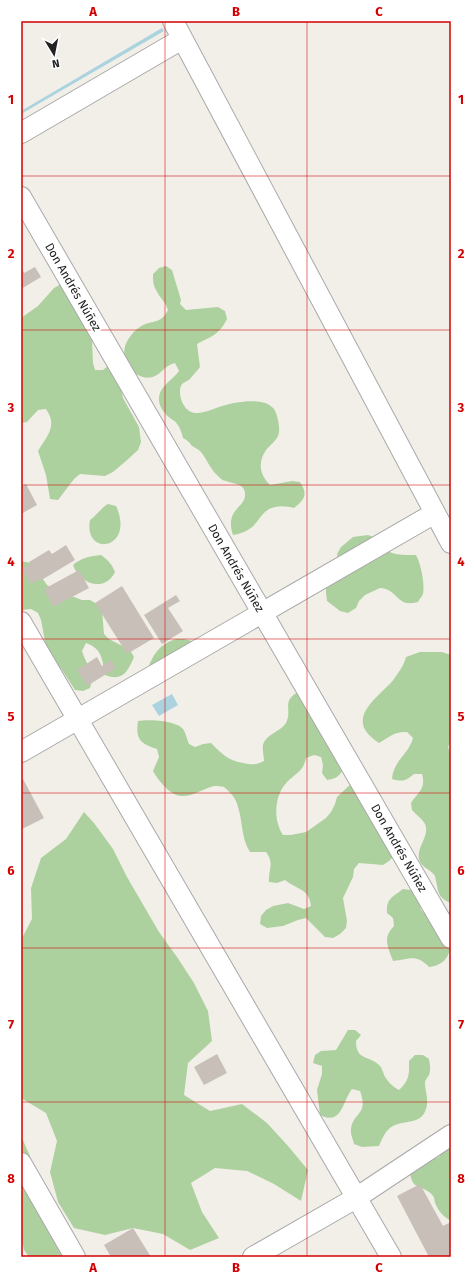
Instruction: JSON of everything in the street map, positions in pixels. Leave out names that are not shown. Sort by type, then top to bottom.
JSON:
[{"type":"street","points":[[173,21],[451,543]]},
{"type":"street","points":[[21,133],[182,39]]},
{"type":"street","name":"Don Andrés Núñez","points":[[21,197],[451,938]]},
{"type":"street","points":[[21,752],[435,513]]},
{"type":"street","points":[[21,622],[391,1257]]},
{"type":"street","points":[[253,1257],[356,1198],[451,1135]]},
{"type":"street","points":[[21,1163],[75,1257]]},
{"type":"green space","points":[[166,266],[172,270],[181,300],[180,304],[186,310],[218,307],[225,311],[227,319],[218,332],[197,344],[200,367],[190,379],[180,387],[181,399],[184,406],[193,413],[204,412],[227,404],[248,401],[262,402],[272,407],[277,415],[279,432],[277,438],[263,454],[261,463],[262,472],[266,481],[270,485],[292,481],[300,482],[305,493],[301,502],[294,508],[286,506],[273,507],[266,511],[251,528],[239,534],[233,535],[231,519],[245,498],[243,487],[223,480],[215,473],[200,451],[183,438],[176,423],[167,415],[160,405],[159,397],[162,389],[179,371],[175,363],[168,366],[155,376],[147,378],[133,372],[125,359],[124,353],[126,343],[131,335],[143,325],[163,318],[168,310],[155,288],[153,278],[153,274],[159,268]]},
{"type":"green space","points":[[61,284],[92,340],[93,363],[95,370],[103,370],[109,365],[116,367],[123,398],[139,427],[141,442],[138,450],[113,472],[105,476],[80,474],[74,479],[58,500],[50,499],[46,475],[38,451],[50,431],[51,421],[49,415],[46,409],[38,410],[27,422],[21,423],[21,318],[38,306],[54,288]]},
{"type":"green space","points":[[108,504],[116,506],[120,521],[119,532],[115,540],[108,544],[100,544],[94,540],[90,532],[90,520]]},
{"type":"green space","points":[[368,535],[376,539],[385,549],[392,553],[400,555],[416,555],[423,580],[423,594],[418,602],[408,603],[402,601],[389,590],[380,588],[365,595],[359,601],[356,608],[348,613],[340,611],[327,601],[326,585],[338,565],[337,554],[341,547],[353,537]]},
{"type":"green space","points":[[101,555],[110,562],[115,572],[111,579],[99,584],[92,584],[76,572],[73,565],[86,558]]},
{"type":"green space","points":[[21,561],[36,564],[42,578],[47,585],[53,589],[82,600],[90,600],[97,604],[102,610],[104,634],[109,639],[130,650],[134,657],[124,674],[116,677],[105,675],[99,652],[92,645],[86,643],[82,651],[91,673],[90,688],[83,691],[75,690],[62,670],[47,652],[41,620],[38,613],[31,609],[23,610],[21,612]]},
{"type":"green space","points":[[176,639],[192,641],[195,648],[186,668],[181,672],[168,677],[152,688],[143,690],[146,674],[156,652],[168,642]]},
{"type":"green space","points":[[420,652],[442,652],[451,655],[451,741],[448,747],[451,755],[451,903],[441,897],[438,892],[435,876],[420,862],[419,859],[426,826],[412,810],[411,803],[422,787],[422,774],[414,774],[404,780],[392,779],[395,767],[408,749],[413,738],[407,732],[399,732],[379,743],[367,732],[363,724],[365,711],[394,679],[403,666],[406,657]]},
{"type":"green space","points":[[300,691],[347,758],[339,776],[327,780],[322,773],[323,765],[321,757],[314,755],[306,758],[305,763],[299,772],[287,782],[279,794],[276,815],[283,835],[306,832],[326,818],[331,812],[337,797],[355,780],[395,855],[383,865],[359,863],[354,869],[353,877],[343,898],[347,921],[346,928],[333,938],[325,937],[306,918],[283,926],[267,928],[260,924],[261,916],[266,910],[273,906],[288,903],[304,909],[311,906],[308,896],[305,892],[285,880],[277,883],[269,882],[271,863],[269,856],[266,852],[250,852],[245,841],[237,804],[234,798],[224,787],[214,786],[185,796],[179,796],[173,793],[163,785],[153,771],[159,757],[157,749],[143,743],[138,737],[137,733],[138,721],[154,720],[168,722],[183,729],[189,744],[195,747],[211,743],[222,753],[237,762],[256,764],[264,761],[263,745],[265,741],[286,723],[290,698]]},
{"type":"green space","points":[[84,812],[113,849],[127,877],[159,932],[194,983],[208,1011],[212,1041],[188,1063],[184,1095],[210,1111],[242,1104],[267,1123],[308,1170],[301,1201],[274,1184],[247,1171],[215,1168],[191,1183],[202,1212],[219,1238],[190,1250],[163,1234],[133,1228],[105,1235],[74,1228],[58,1202],[50,1172],[57,1141],[46,1113],[21,1098],[21,940],[32,919],[31,888],[41,858],[66,839]]},
{"type":"green space","points":[[403,889],[411,890],[418,894],[421,910],[427,915],[451,912],[451,946],[449,954],[445,960],[438,965],[429,967],[420,960],[412,958],[393,961],[387,939],[390,930],[394,926],[393,918],[387,913],[387,908],[391,898]]},
{"type":"green space","points":[[348,1030],[355,1030],[361,1035],[356,1041],[358,1052],[380,1066],[387,1080],[399,1090],[407,1080],[409,1061],[415,1055],[423,1055],[429,1059],[430,1071],[425,1083],[427,1105],[425,1112],[414,1121],[398,1124],[388,1129],[379,1146],[362,1147],[354,1144],[351,1129],[352,1123],[360,1113],[363,1105],[360,1091],[352,1089],[337,1115],[327,1118],[320,1115],[317,1090],[322,1074],[322,1066],[313,1063],[315,1055],[321,1051],[336,1050]]},
{"type":"green space","points":[[451,1133],[451,1221],[440,1212],[435,1204],[434,1197],[412,1181],[410,1168],[439,1157]]},
{"type":"green space","points":[[21,1136],[30,1156],[65,1257],[29,1257],[24,1250],[21,1233]]},
{"type":"water","points":[[162,28],[164,31],[21,114],[21,111]]},
{"type":"water","points":[[172,694],[178,705],[159,716],[152,705]]},
{"type":"building","points":[[21,267],[24,273],[35,267],[41,277],[21,289]]},
{"type":"building","points":[[26,484],[37,505],[21,514],[21,487]]},
{"type":"building","points":[[66,545],[75,560],[40,581],[39,579],[31,584],[22,569],[31,564],[29,562],[49,550],[52,554]]},
{"type":"building","points":[[79,570],[89,588],[53,607],[44,589]]},
{"type":"building","points":[[122,586],[154,638],[127,654],[95,603]]},
{"type":"building","points":[[176,595],[180,601],[168,608],[183,631],[162,644],[144,615]]},
{"type":"building","points":[[97,657],[102,666],[111,660],[116,668],[87,686],[77,670]]},
{"type":"building","points":[[23,779],[44,818],[22,829],[21,780]]},
{"type":"building","points":[[217,1054],[227,1073],[204,1085],[194,1067]]},
{"type":"building","points":[[420,1184],[443,1226],[451,1222],[451,1257],[429,1257],[397,1196]]},
{"type":"building","points":[[133,1228],[151,1257],[111,1257],[104,1245]]}]
